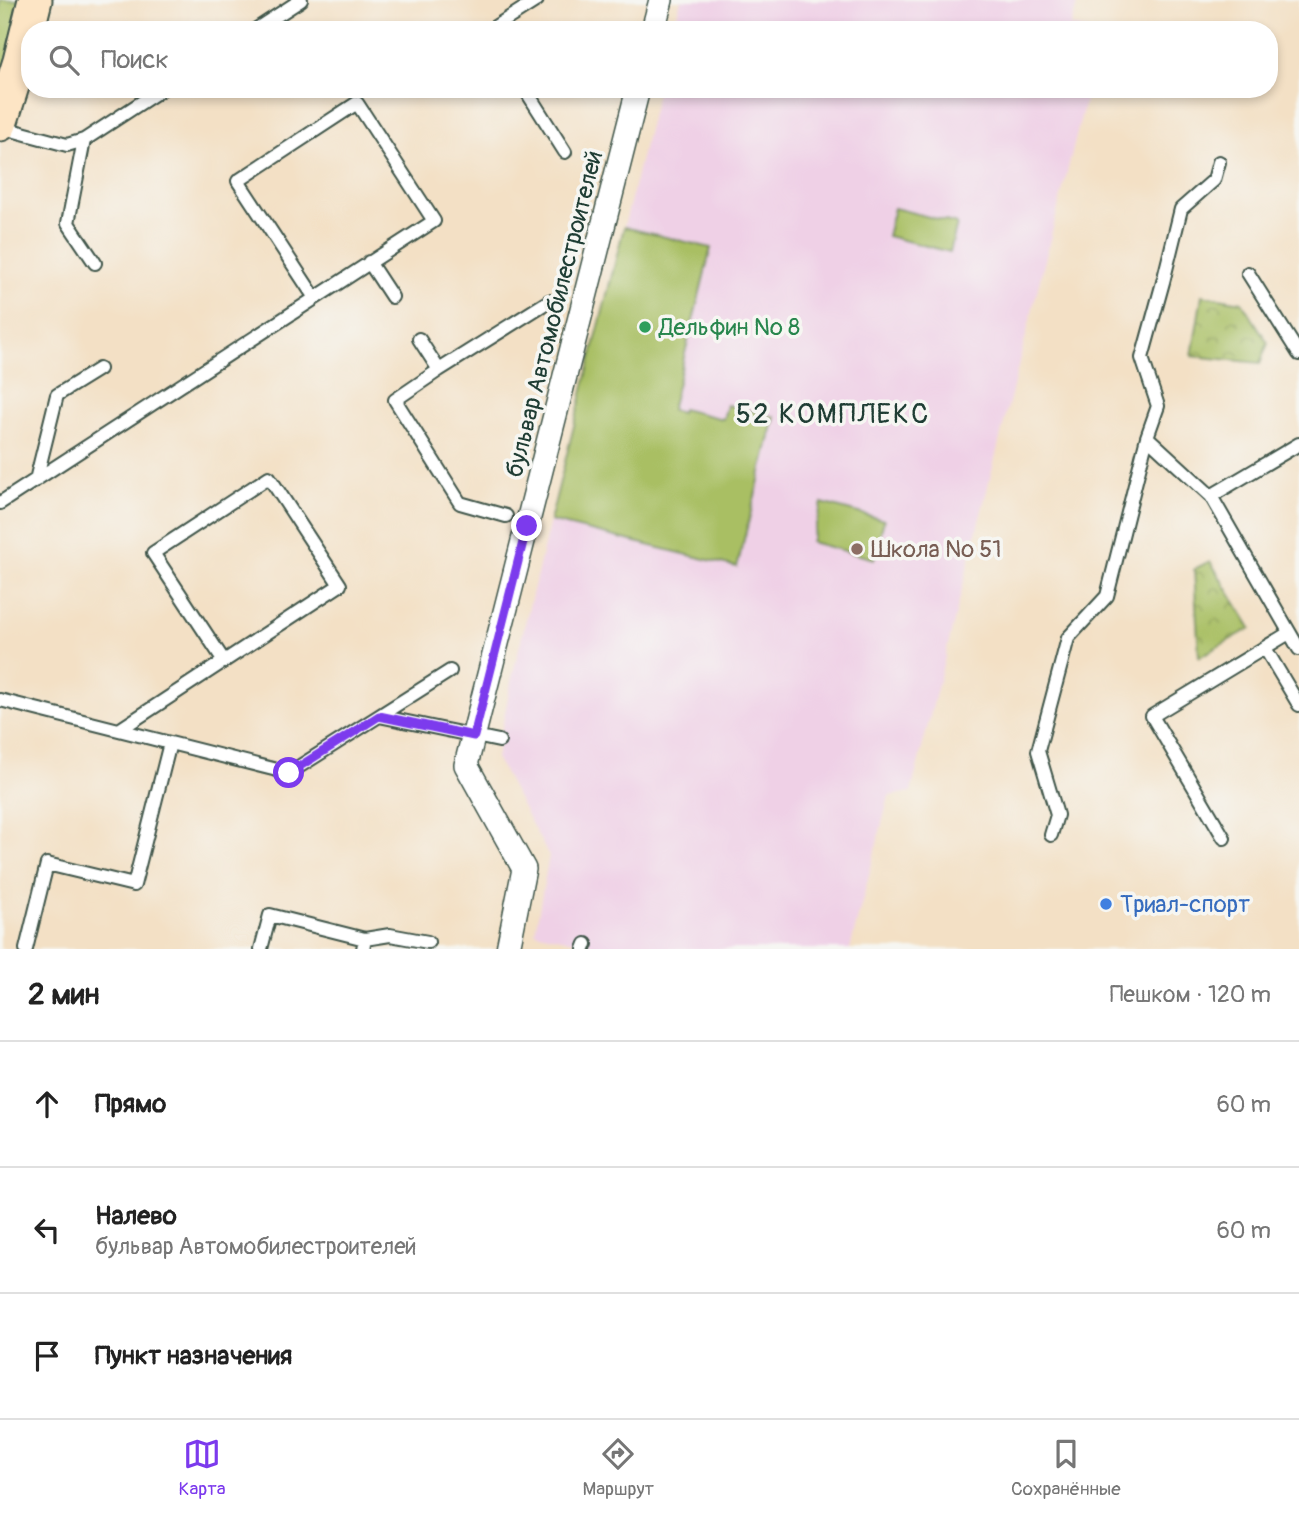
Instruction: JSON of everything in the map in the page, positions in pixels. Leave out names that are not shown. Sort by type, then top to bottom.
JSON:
[{"type":"street","points":[[29,21],[34,0]]},
{"type":"street","points":[[655,21],[661,0]]},
{"type":"street","points":[[0,125],[21,57]]},
{"type":"street","name":"бульвар Автомобилестроителей","points":[[508,949],[524,869],[466,765],[636,98]]},
{"type":"lane","points":[[269,21],[302,0]]},
{"type":"lane","points":[[503,21],[531,2]]},
{"type":"lane","points":[[0,125],[67,145],[84,140],[148,98]]},
{"type":"lane","points":[[531,98],[565,152]]},
{"type":"lane","points":[[0,503],[434,221],[357,103],[238,181],[315,298]]},
{"type":"lane","points":[[84,140],[68,223],[95,263]]},
{"type":"lane","points":[[1051,835],[1057,815],[1038,751],[1068,638],[1107,597],[1147,437],[1158,406],[1142,358],[1181,209],[1214,180],[1219,162]]},
{"type":"lane","points":[[369,262],[392,297]]},
{"type":"lane","points":[[1248,273],[1299,354]]},
{"type":"lane","points":[[506,516],[460,503],[395,400],[549,301]]},
{"type":"lane","points":[[419,339],[439,370]]},
{"type":"lane","points":[[36,480],[57,395],[99,369]]},
{"type":"lane","points":[[1147,437],[1212,496],[1299,649]]},
{"type":"lane","points":[[1212,496],[1299,444]]},
{"type":"lane","points":[[119,730],[340,585],[269,477],[153,553],[224,661]]},
{"type":"lane","points":[[1224,838],[1152,716],[1289,633]]},
{"type":"lane","points":[[1265,648],[1299,705]]},
{"type":"lane","points":[[0,700],[289,773],[450,671]]},
{"type":"lane","points":[[379,716],[499,741]]},
{"type":"lane","points":[[26,949],[47,863],[134,885],[170,743]]},
{"type":"lane","points":[[261,949],[270,915],[364,944],[390,935],[428,943]]},
{"type":"shaded area","points":[[681,0],[1078,0],[1072,21],[675,21]]},
{"type":"shaded area","name":"Школа № 51","points":[[656,98],[1086,98],[911,792],[889,796],[850,949],[610,949],[535,932],[549,856],[496,758],[512,677],[550,521],[737,567],[775,417],[727,405],[723,419],[682,409],[681,413],[671,411],[711,249],[624,227]]},
{"type":"green space","points":[[0,0],[23,0],[0,92]]},
{"type":"green space","points":[[894,208],[957,224],[950,252],[887,236]]},
{"type":"green space","name":"Дельфин № 8","points":[[624,227],[711,248],[671,410],[681,413],[682,409],[723,419],[727,405],[775,417],[737,567],[550,521]]},
{"type":"green space","points":[[1202,295],[1242,302],[1268,343],[1260,363],[1192,356]]},
{"type":"green space","points":[[822,503],[884,520],[874,559],[811,542]]},
{"type":"green space","points":[[1210,561],[1251,628],[1199,657],[1194,569]]},
{"type":"place","name":"Дельфин № 8","points":[[645,327]]},
{"type":"place","name":"Школа № 51","points":[[857,549]]},
{"type":"place","name":"Триал-спорт","points":[[1106,904]]},
{"type":"district","name":"52 КОМПЛЕКС","points":[[833,413]]},
{"type":"route","points":[[289,773],[379,716],[474,736],[527,526]]}]
